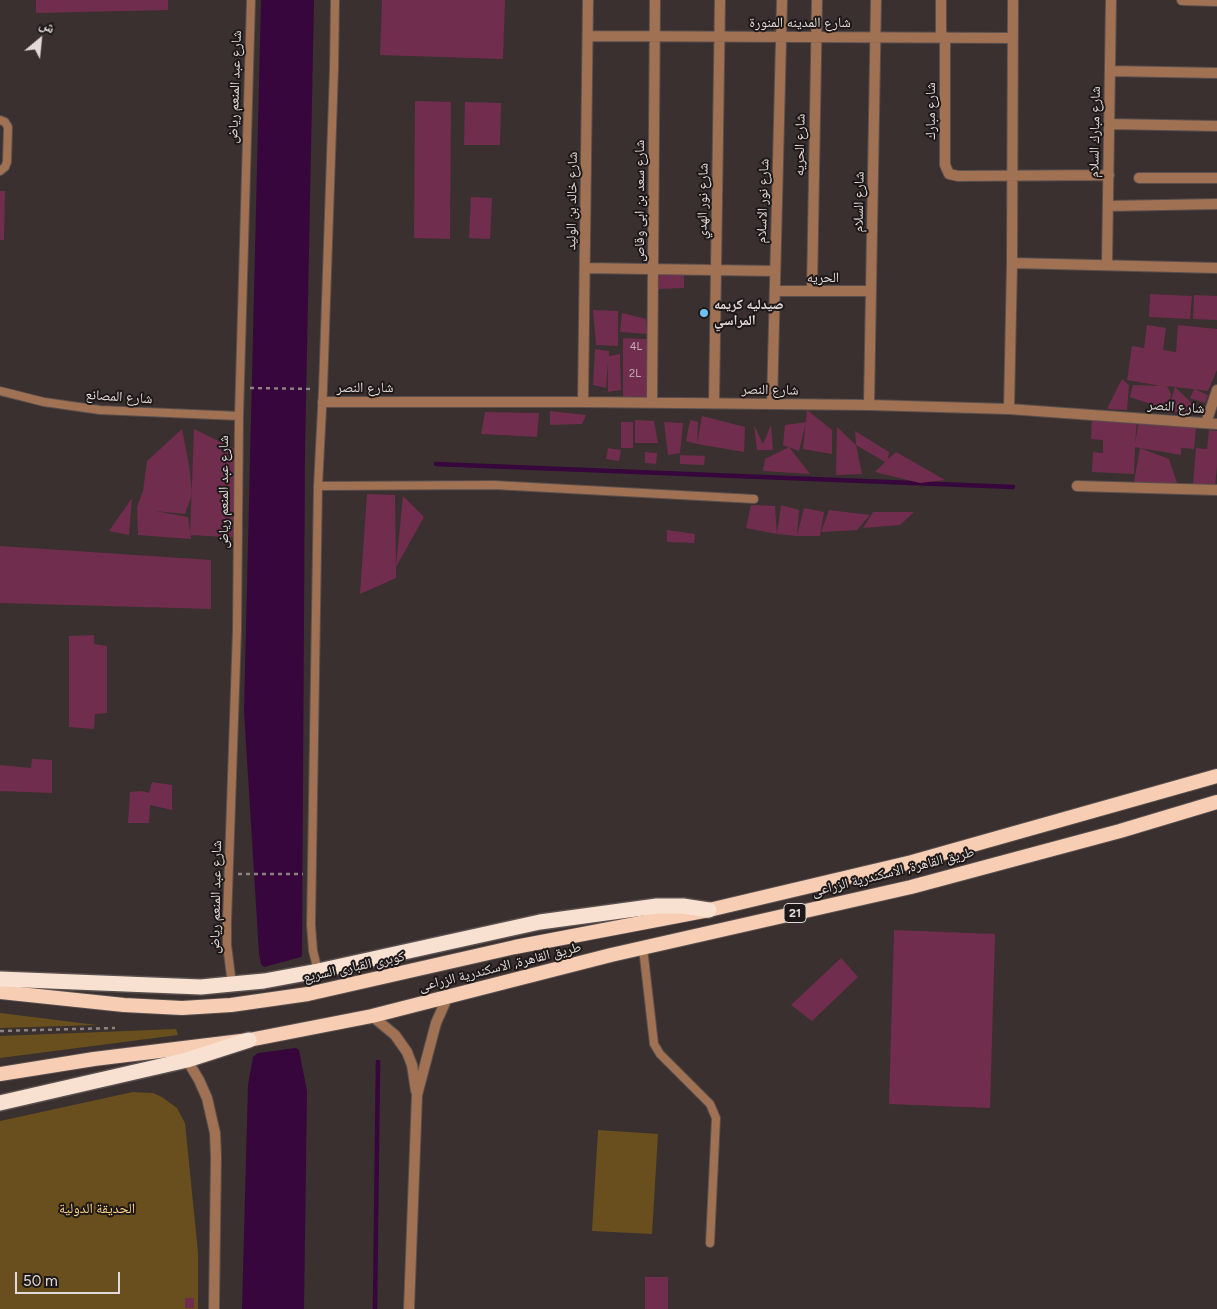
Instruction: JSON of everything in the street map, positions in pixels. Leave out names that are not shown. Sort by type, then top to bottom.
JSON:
[{"type":"highway","name":"طريق القاهرة, الاسكندرية الزراعى","points":[[709,910],[912,862],[1217,776]]},
{"type":"highway","name":"طريق القاهرة, الاسكندرية الزراعى","points":[[372,1016],[643,948],[911,886],[1120,831],[1217,802]]},
{"type":"highway","points":[[0,979],[201,987],[264,981],[318,971],[540,922],[656,906],[683,906],[709,910]]},
{"type":"highway","name":"كوبرى القبارى السريع","points":[[0,992],[124,1005],[182,1008],[231,1005],[343,988],[515,947],[709,910]]},
{"type":"highway","points":[[0,1074],[94,1059],[249,1040],[372,1016]]},
{"type":"highway","points":[[0,1103],[187,1060],[249,1040]]},
{"type":"street","name":"شارع خالد بن الوليد","points":[[583,402],[588,0]]},
{"type":"street","name":"شارع سعد بن ابى وقاص","points":[[652,402],[655,0]]},
{"type":"street","name":"شارع نور الهدي","points":[[714,403],[720,0]]},
{"type":"street","name":"شارع نور الاسلام","points":[[772,404],[782,0]]},
{"type":"street","name":"شارع الحريه","points":[[812,292],[816,0]]},
{"type":"street","name":"شارع السلام","points":[[868,405],[876,0]]},
{"type":"street","name":"شارع مبارك","points":[[941,0],[945,165],[949,174],[958,176],[1013,176]]},
{"type":"street","points":[[1010,409],[1013,0]]},
{"type":"street","name":"شارع مبارك السلام","points":[[1108,264],[1111,0]]},
{"type":"street","points":[[1182,0],[1217,1]]},
{"type":"street","name":"شارع المدينه المنورة","points":[[588,36],[1013,38]]},
{"type":"street","points":[[1110,71],[1217,73]]},
{"type":"street","points":[[1109,124],[1217,126]]},
{"type":"street","points":[[1013,176],[1108,175]]},
{"type":"street","points":[[1138,178],[1217,178]]},
{"type":"street","points":[[1108,206],[1217,204]]},
{"type":"street","points":[[1012,263],[1217,268]]},
{"type":"street","points":[[585,268],[775,271]]},
{"type":"street","name":"الحريه","points":[[775,292],[871,291]]},
{"type":"street","points":[[1206,423],[1217,390]]},
{"type":"street","name":"شارع النصر","points":[[323,402],[652,402],[868,405],[1010,409],[1217,424]]},
{"type":"street","points":[[1076,486],[1217,490]]},
{"type":"street","points":[[417,1095],[436,1023],[448,996]]},
{"type":"street","points":[[372,1016],[396,1036],[407,1052],[412,1065],[417,1095],[409,1309]]},
{"type":"street","points":[[187,1060],[207,1098],[215,1133],[214,1309]]},
{"type":"lane","name":"شارع عبد المنعم رياض","points":[[232,984],[227,945],[237,631],[239,387],[251,0]]},
{"type":"lane","points":[[318,971],[313,951],[311,925],[318,486],[323,402],[335,0]]},
{"type":"lane","points":[[0,120],[5,122],[8,127],[7,162],[0,171]]},
{"type":"lane","name":"شارع المصانع","points":[[0,391],[44,402],[100,410],[239,416]]},
{"type":"lane","points":[[318,486],[494,485],[754,499]]},
{"type":"lane","points":[[643,948],[654,1044],[660,1054],[710,1104],[716,1118],[710,1243]]},
{"type":"path","points":[[239,387],[323,389]]},
{"type":"path","points":[[229,874],[312,874]]},
{"type":"path","points":[[0,1031],[115,1028]]},
{"type":"green space","points":[[0,1013],[97,1025],[0,1028]]},
{"type":"green space","points":[[176,1029],[178,1035],[0,1058],[0,1036]]},
{"type":"green space","name":"الحديقة الدولية","points":[[133,1092],[153,1093],[162,1097],[177,1108],[185,1123],[198,1252],[198,1309],[0,1309],[0,1121]]},
{"type":"green space","points":[[598,1130],[658,1134],[652,1234],[592,1231]]},
{"type":"shaded area","points":[[261,0],[314,0],[305,450],[302,955],[301,957],[264,967],[261,964],[259,953],[244,711]]},
{"type":"shaded area","points":[[296,1048],[299,1050],[307,1091],[304,1309],[242,1309],[248,1085],[253,1057],[258,1053]]},
{"type":"building","points":[[36,0],[168,0],[168,10],[36,13]]},
{"type":"building","points":[[382,0],[505,0],[503,59],[380,55]]},
{"type":"building","points":[[415,101],[451,102],[450,239],[414,238]]},
{"type":"building","points":[[465,102],[501,103],[500,145],[464,145]]},
{"type":"building","points":[[0,191],[5,191],[4,240],[0,240]]},
{"type":"building","points":[[471,197],[492,198],[490,239],[469,238]]},
{"type":"building","points":[[660,269],[684,274],[684,288],[658,289]]},
{"type":"building","points":[[1150,294],[1192,296],[1190,319],[1149,317]]},
{"type":"building","points":[[1194,295],[1217,296],[1217,320],[1193,319]]},
{"type":"building","points":[[593,310],[618,311],[618,346],[596,345]]},
{"type":"building","points":[[622,313],[646,319],[647,334],[620,332]]},
{"type":"building","points":[[1147,325],[1166,328],[1163,350],[1176,352],[1178,325],[1217,329],[1217,370],[1208,391],[1175,387],[1200,411],[1167,413],[1169,408],[1159,407],[1130,397],[1133,385],[1161,386],[1127,380],[1132,346],[1144,348]],"holes":[[[1167,386],[1175,387],[1169,406],[1171,394]]]},
{"type":"building","points":[[623,338],[649,339],[648,398],[623,397]]},
{"type":"building","points":[[595,349],[609,351],[609,356],[620,354],[621,390],[608,392],[608,363],[606,388],[593,385]]},
{"type":"building","points":[[1122,379],[1129,385],[1127,410],[1107,409]]},
{"type":"building","points":[[1194,389],[1208,395],[1205,403],[1190,398]]},
{"type":"building","points":[[807,410],[832,430],[832,454],[803,449]]},
{"type":"building","points":[[550,411],[586,415],[582,424],[550,425]]},
{"type":"building","points":[[485,412],[539,413],[537,437],[481,434]]},
{"type":"building","points":[[702,416],[745,427],[744,452],[697,444]]},
{"type":"building","points":[[1092,416],[1137,419],[1135,443],[1139,421],[1196,428],[1194,449],[1181,448],[1181,455],[1135,447],[1134,474],[1092,472],[1093,452],[1103,453],[1103,440],[1091,439]]},
{"type":"building","points":[[635,420],[654,421],[658,443],[635,443]]},
{"type":"building","points":[[690,420],[698,422],[697,444],[686,441]]},
{"type":"building","points":[[621,422],[633,422],[633,448],[621,448]]},
{"type":"building","points":[[664,422],[683,423],[680,453],[668,455]]},
{"type":"building","points":[[806,422],[799,451],[783,445],[785,425]]},
{"type":"building","points":[[754,425],[763,444],[771,425],[773,450],[757,450]]},
{"type":"building","points":[[837,427],[856,445],[862,474],[836,475]]},
{"type":"building","points":[[182,429],[192,494],[185,514],[155,511],[188,517],[191,539],[138,535],[137,507],[143,491],[147,461]]},
{"type":"building","points":[[194,429],[243,453],[243,538],[190,535]]},
{"type":"building","points":[[1209,430],[1217,431],[1215,486],[1193,484],[1196,448],[1207,449]]},
{"type":"building","points":[[855,431],[889,452],[888,459],[896,452],[945,480],[920,483],[875,472],[885,462],[856,445]]},
{"type":"building","points":[[789,447],[810,474],[763,471],[765,459]]},
{"type":"building","points":[[608,448],[621,450],[619,461],[606,459]]},
{"type":"building","points":[[1140,448],[1169,459],[1179,489],[1134,482]]},
{"type":"building","points":[[645,452],[657,453],[656,464],[645,463]]},
{"type":"building","points":[[680,455],[705,456],[704,465],[680,464]]},
{"type":"building","points":[[367,494],[395,495],[396,566],[403,496],[424,517],[396,567],[396,578],[360,594]]},
{"type":"building","points":[[132,498],[129,535],[109,531]]},
{"type":"building","points":[[751,505],[775,506],[777,534],[746,528]]},
{"type":"building","points":[[781,505],[799,510],[797,536],[777,534]]},
{"type":"building","points":[[804,508],[824,512],[820,536],[797,536]]},
{"type":"building","points":[[829,510],[870,515],[857,530],[821,532]]},
{"type":"building","points":[[873,512],[914,512],[900,525],[863,528]]},
{"type":"building","points":[[667,530],[695,534],[694,543],[667,542]]},
{"type":"building","points":[[0,546],[211,560],[211,609],[0,603]]},
{"type":"building","points":[[94,635],[94,644],[107,646],[107,713],[95,714],[94,729],[69,727],[69,636]]},
{"type":"building","points":[[32,759],[52,760],[52,793],[0,791],[0,765],[31,768]]},
{"type":"building","points":[[152,782],[172,785],[172,810],[150,805],[149,823],[128,823],[130,792],[142,791],[149,793]]},
{"type":"building","points":[[894,930],[995,934],[990,1108],[889,1104]]},
{"type":"building","points":[[841,958],[858,977],[812,1021],[791,1005]]},
{"type":"building","points":[[645,1277],[668,1277],[668,1309],[645,1309]]},
{"type":"building","points":[[185,1298],[194,1298],[194,1308],[185,1308]]},
{"type":"waterway","points":[[436,464],[1013,487]]},
{"type":"waterway","points":[[375,1309],[378,1062]]},
{"type":"place","name":"صيدليه كريمه المراسي","points":[[704,313]]}]
